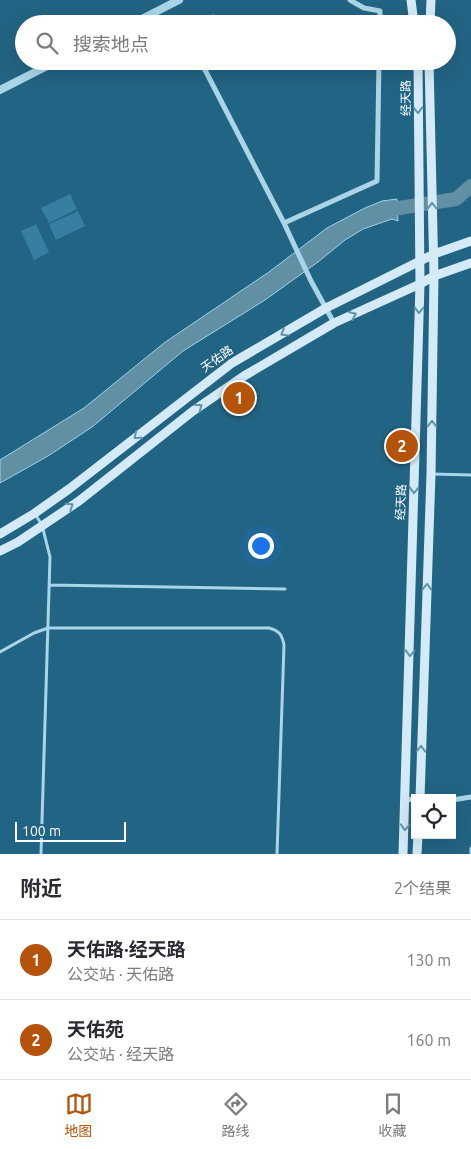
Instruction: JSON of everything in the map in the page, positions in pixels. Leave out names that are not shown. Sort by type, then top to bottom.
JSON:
[{"type":"main road","points":[[411,0],[414,15]]},
{"type":"main road","points":[[416,15],[417,0]]},
{"type":"main road","points":[[429,0],[429,15]]},
{"type":"main road","name":"经天路","points":[[403,854],[410,799],[420,284],[418,70]]},
{"type":"main road","name":"经天路","points":[[420,794],[431,474],[434,276],[429,70]]},
{"type":"main road","name":"天佑路","points":[[0,534],[35,513],[69,489],[232,363],[326,308],[434,254],[471,242]]},
{"type":"main road","points":[[0,551],[18,542],[42,524],[79,501],[193,410],[244,376],[334,323],[434,276],[471,263]]},
{"type":"main road","points":[[417,854],[418,839]]},
{"type":"street","points":[[150,15],[180,0]]},
{"type":"street","points":[[350,0],[364,8],[380,10],[380,15]]},
{"type":"street","points":[[0,90],[39,70]]},
{"type":"street","points":[[205,70],[334,323]]},
{"type":"street","points":[[284,223],[377,181],[379,70]]},
{"type":"street","points":[[456,799],[471,797]]},
{"type":"lane","points":[[431,474],[471,475]]},
{"type":"lane","points":[[35,513],[42,524],[50,557],[42,854]]},
{"type":"lane","points":[[50,585],[285,589]]},
{"type":"lane","points":[[0,652],[34,633],[48,628],[269,628],[277,630],[282,635],[284,645],[277,854]]},
{"type":"lane","points":[[471,848],[471,854]]},
{"type":"shaded area","points":[[70,194],[77,209],[49,223],[41,208]]},
{"type":"shaded area","points":[[397,199],[398,221],[392,219],[363,229],[345,240],[265,300],[183,351],[92,427],[48,456],[0,483],[0,460],[84,408],[164,343],[269,272],[327,228],[365,208],[382,201]]},
{"type":"shaded area","points":[[78,211],[85,226],[56,240],[49,224]]},
{"type":"shaded area","points":[[36,224],[49,252],[34,260],[21,231]]},
{"type":"waterway","points":[[380,211],[456,199],[471,186]]},
{"type":"place","name":"天佑路·经天路","points":[[239,398]]},
{"type":"place","name":"天佑苑","points":[[402,446]]}]
